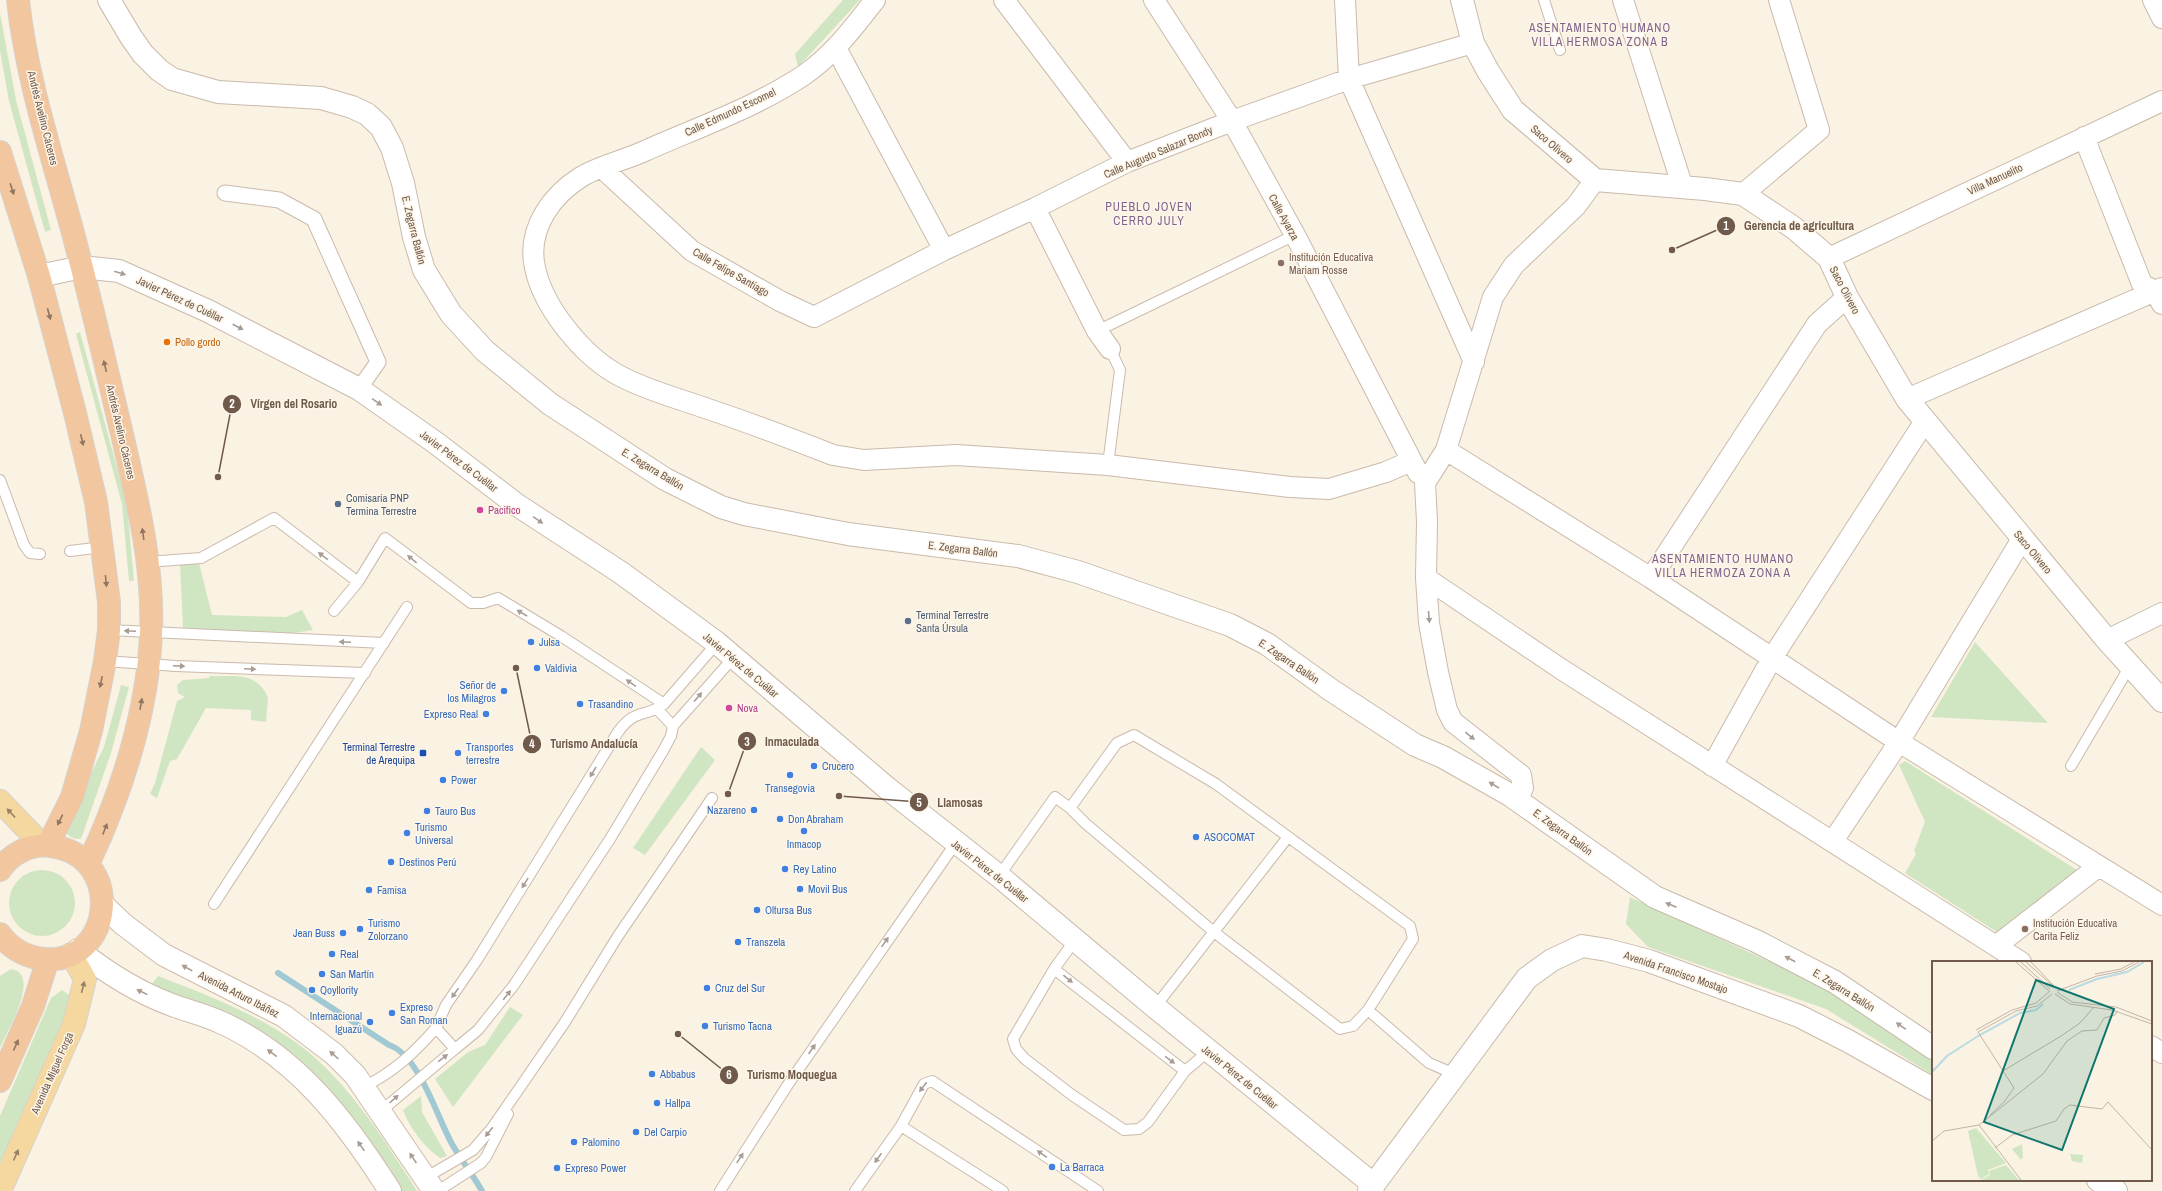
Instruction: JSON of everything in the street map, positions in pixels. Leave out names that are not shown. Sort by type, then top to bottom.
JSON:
[{"type":"highway","name":"Andrés Avelino Cáceres","points":[[18,0],[39,108],[82,267],[139,505],[147,562],[151,632],[148,664],[129,759],[117,797],[88,864]]},
{"type":"highway","points":[[0,152],[39,276],[87,461],[103,547],[109,602],[109,630],[105,661],[83,764],[72,797],[45,845]]},
{"type":"highway","points":[[0,870],[19,852],[45,845],[70,851],[88,864],[99,883],[103,905],[98,925],[86,943],[74,952],[48,959],[29,956],[20,952],[0,934]]},
{"type":"highway","points":[[0,1080],[33,1006],[48,959]]},
{"type":"main road","points":[[0,801],[45,845]]},
{"type":"main road","name":"Avenida Miguel Forga","points":[[0,1191],[74,1024],[85,979],[74,952]]},
{"type":"street","name":"E. Zegarra Ballón","points":[[109,0],[143,54],[159,70],[172,78],[218,92],[321,98],[352,107],[367,114],[380,127],[392,148],[403,183],[414,237],[424,270],[451,314],[485,351],[550,404],[664,478],[721,508],[744,514],[848,534],[1018,556],[1078,572],[1230,625],[1267,644],[1331,690],[1415,745],[1492,784],[1655,897],[1756,941],[1835,982],[1932,1047]]},
{"type":"street","name":"Calle Edmundo Escomel","points":[[875,0],[836,48],[805,74],[756,102],[582,177],[555,199],[544,214],[534,235],[532,248],[535,274],[546,299],[560,320],[586,350],[622,377],[833,454],[864,460],[956,455],[1108,466],[1290,487],[1329,489],[1386,472],[1411,461]]},
{"type":"street","points":[[1004,0],[1127,162]]},
{"type":"street","name":"Calle Ayarza","points":[[1154,0],[1232,121],[1295,235],[1411,461],[1425,483]]},
{"type":"street","points":[[1345,0],[1349,79],[1474,362]]},
{"type":"street","name":"Saco Olivero","points":[[1462,0],[1473,42],[1488,70],[1513,110],[1595,180],[1743,194],[1794,228],[1829,258],[1847,297],[1907,399],[2107,640],[2162,701]]},
{"type":"street","points":[[1623,0],[1683,188]]},
{"type":"street","points":[[1743,194],[1819,130],[1779,0]]},
{"type":"street","points":[[2153,0],[2162,18]]},
{"type":"street","name":"Calle Augusto Salazar Bondy","points":[[814,317],[944,250],[1035,208],[1127,162],[1232,121],[1349,79],[1473,42]]},
{"type":"street","points":[[836,48],[944,250]]},
{"type":"street","name":"Villa Manuelito","points":[[1829,258],[2162,101]]},
{"type":"street","points":[[2084,137],[2142,284],[2160,294]]},
{"type":"street","name":"Calle Felipe Santiago","points":[[602,168],[692,251],[780,300],[814,317]]},
{"type":"street","points":[[1517,800],[1523,788],[1521,775],[1453,722],[1447,710],[1438,672],[1429,622],[1426,578],[1427,521],[1425,483],[1446,450],[1493,297],[1514,265],[1576,206],[1595,180]]},
{"type":"street","points":[[225,193],[279,200],[314,219],[378,362],[359,389]]},
{"type":"street","points":[[1035,208],[1097,330],[1110,349]]},
{"type":"street","name":"Javier Pérez de Cuéllar","points":[[39,276],[82,267],[120,271],[208,311],[359,389],[436,443],[517,505],[620,572],[734,657],[955,844],[999,876],[1371,1188]]},
{"type":"street","points":[[1907,399],[2160,294]]},
{"type":"street","points":[[1651,578],[1818,324],[1847,297]]},
{"type":"street","points":[[1712,766],[1772,658],[1925,421]]},
{"type":"street","points":[[1446,450],[1651,578],[1899,742],[2162,905]]},
{"type":"street","points":[[1833,841],[1899,742],[2022,539]]},
{"type":"street","points":[[1426,578],[1568,673],[1712,766],[1833,841],[2019,961]]},
{"type":"street","points":[[2107,640],[2162,614]]},
{"type":"street","points":[[1996,946],[2099,866]]},
{"type":"street","name":"Avenida Arturo Ibáñez","points":[[103,905],[123,924],[164,954],[193,971],[254,999],[289,1020],[334,1054],[355,1075],[432,1187]]},
{"type":"street","name":"Avenida Francisco Mostajo","points":[[1371,1188],[1457,1075],[1527,978],[1552,960],[1582,946],[1607,950],[1649,961],[1798,1016],[1848,1041],[1932,1088]]},
{"type":"street","points":[[74,952],[133,987],[173,1005],[221,1022],[266,1048],[288,1065],[323,1098],[350,1131],[390,1191]]},
{"type":"street","points":[[2152,1047],[2162,1053]]},
{"type":"street","points":[[2100,1181],[2116,1191]]},
{"type":"lane","points":[[1544,0],[1560,50]]},
{"type":"lane","points":[[1097,330],[1295,235]]},
{"type":"lane","points":[[1108,466],[1120,370],[1110,349]]},
{"type":"lane","points":[[0,480],[24,545],[30,553],[40,554]]},
{"type":"lane","points":[[147,562],[200,558],[274,518],[358,582]]},
{"type":"lane","points":[[334,611],[358,582],[385,538],[470,603],[483,603],[498,598],[561,636],[661,707],[673,726]]},
{"type":"lane","points":[[70,550],[103,547]]},
{"type":"lane","points":[[214,904],[407,607]]},
{"type":"lane","points":[[109,630],[384,643]]},
{"type":"lane","points":[[363,1087],[378,1080],[416,1051],[436,1028],[446,1005],[477,960],[626,720],[661,707],[717,644]]},
{"type":"lane","points":[[381,1111],[478,1030],[514,985],[610,839],[663,751],[671,736],[673,726],[734,657]]},
{"type":"lane","points":[[105,661],[365,673]]},
{"type":"lane","points":[[2071,766],[2130,666]]},
{"type":"lane","points":[[999,876],[1055,797],[1070,808],[1085,823],[1214,932],[1340,1029],[1353,1026],[1368,1010],[1413,939],[1410,926],[1216,784],[1134,735],[1117,743],[1070,808]]},
{"type":"lane","points":[[432,1187],[453,1163],[472,1150],[492,1128],[520,1090],[565,1022],[618,936],[712,798]]},
{"type":"lane","points":[[1155,1007],[1288,837]]},
{"type":"lane","points":[[720,1191],[787,1086],[955,844]]},
{"type":"lane","points":[[1075,940],[1054,969],[1013,1039],[1016,1050],[1025,1059],[1072,1095],[1124,1130],[1139,1129],[1148,1122],[1185,1071],[1209,1051]]},
{"type":"lane","points":[[1054,969],[1185,1071]]},
{"type":"lane","points":[[1368,1010],[1429,1063],[1457,1075]]},
{"type":"lane","points":[[436,1028],[455,1049]]},
{"type":"lane","points":[[855,1191],[901,1126],[924,1084],[932,1081],[1098,1191]]},
{"type":"lane","points":[[432,1187],[462,1175],[481,1163],[490,1153],[520,1090]]},
{"type":"lane","points":[[901,1126],[1003,1191]]},
{"type":"green space","points":[[843,0],[860,0],[798,67],[795,54]]},
{"type":"green space","points":[[0,13],[16,100],[51,230],[45,232],[9,101],[0,51]]},
{"type":"green space","points":[[80,332],[127,504],[134,581],[129,581],[122,504],[76,334]]},
{"type":"green space","points":[[180,563],[199,563],[212,615],[286,617],[302,610],[313,630],[288,634],[183,628]]},
{"type":"green space","points":[[1975,642],[2048,723],[1931,717]]},
{"type":"green space","points":[[210,676],[244,677],[257,683],[268,697],[266,722],[251,720],[251,710],[206,708],[177,759],[170,761],[157,798],[150,794],[155,783],[177,701],[185,697],[178,693],[177,685],[183,680],[209,678]]},
{"type":"green space","points":[[121,685],[129,687],[111,753],[81,839],[75,838],[68,835],[64,827],[104,747]]},
{"type":"green space","points":[[701,747],[715,760],[645,855],[633,848]]},
{"type":"green space","points":[[1905,761],[2077,870],[2003,936],[1905,873],[1916,854],[1914,851],[1925,822],[1899,765]]},
{"type":"green space","points":[[36,870],[48,870],[60,875],[70,885],[75,897],[73,916],[60,931],[48,936],[36,936],[24,931],[14,921],[9,909],[9,897],[14,885],[24,875]]},
{"type":"green space","points":[[1630,897],[1837,993],[1932,1056],[1932,1074],[1826,1009],[1648,947],[1626,924]]},
{"type":"green space","points":[[11,969],[20,973],[23,981],[23,992],[15,1017],[0,1048],[0,976]]},
{"type":"green space","points":[[158,976],[249,1014],[271,1026],[311,1054],[329,1071],[365,1114],[387,1144],[417,1191],[400,1191],[348,1116],[181,999],[152,984]]},
{"type":"green space","points":[[62,990],[69,995],[70,1006],[0,1166],[0,1116],[51,998]]},
{"type":"green space","points":[[510,1007],[523,1015],[453,1107],[435,1079],[468,1052],[485,1045]]},
{"type":"green space","points":[[421,1096],[422,1112],[447,1156],[440,1158],[434,1154],[413,1130],[406,1117],[403,1110]]},
{"type":"waterway","points":[[278,973],[400,1051],[418,1074],[452,1144],[482,1191]]},
{"type":"place","name":"Gerencia de agricultura","points":[[1672,250]]},
{"type":"place","name":"Institución Educativa Mariam Rosse","points":[[1281,263]]},
{"type":"place","name":"Pollo gordo","points":[[167,342]]},
{"type":"place","name":"Vírgen del Rosario","points":[[218,477]]},
{"type":"place","name":"Comisaría PNP Termina Terrestre","points":[[338,504]]},
{"type":"place","name":"Pacifico","points":[[480,510]]},
{"type":"place","name":"Terminal Terrestre Santa Úrsula","points":[[908,621]]},
{"type":"place","name":"Julsa","points":[[531,642]]},
{"type":"place","name":"Turismo Andalucía","points":[[516,668]]},
{"type":"place","name":"Valdivia","points":[[537,668]]},
{"type":"place","name":"Señor de los Milagros","points":[[504,691]]},
{"type":"place","name":"Trasandino","points":[[580,704]]},
{"type":"place","name":"Nova","points":[[729,708]]},
{"type":"place","name":"Expreso Real","points":[[486,714]]},
{"type":"place","name":"Terminal Terrestre de Arequipa","points":[[423,753]]},
{"type":"place","name":"Transportes terrestre","points":[[458,753]]},
{"type":"place","name":"Crucero","points":[[814,766]]},
{"type":"place","name":"Transegovia","points":[[790,775]]},
{"type":"place","name":"Power","points":[[443,780]]},
{"type":"place","name":"Inmaculada","points":[[728,794]]},
{"type":"place","name":"Llamosas","points":[[839,796]]},
{"type":"place","name":"Nazareno","points":[[754,810]]},
{"type":"place","name":"Tauro Bus","points":[[427,811]]},
{"type":"place","name":"Don Abraham","points":[[780,819]]},
{"type":"place","name":"Inmacop","points":[[804,831]]},
{"type":"place","name":"Turismo Universal","points":[[407,833]]},
{"type":"place","name":"ASOCOMAT","points":[[1196,837]]},
{"type":"place","name":"Destinos Perú","points":[[391,862]]},
{"type":"place","name":"Rey Latino","points":[[785,869]]},
{"type":"place","name":"Movil Bus","points":[[800,889]]},
{"type":"place","name":"Famisa","points":[[369,890]]},
{"type":"place","name":"Oltursa Bus","points":[[757,910]]},
{"type":"place","name":"Turismo Zolorzano","points":[[360,929]]},
{"type":"place","name":"Institución Educativa Carita Feliz","points":[[2025,929]]},
{"type":"place","name":"Jean Buss","points":[[343,933]]},
{"type":"place","name":"Transzela","points":[[738,942]]},
{"type":"place","name":"Real","points":[[332,954]]},
{"type":"place","name":"San Martín","points":[[322,974]]},
{"type":"place","name":"Cruz del Sur","points":[[707,988]]},
{"type":"place","name":"Qoyllority","points":[[312,990]]},
{"type":"place","name":"Expreso San Roman","points":[[392,1013]]},
{"type":"place","name":"Internacional Iguazú","points":[[370,1022]]},
{"type":"place","name":"Turismo Tacna","points":[[705,1026]]},
{"type":"place","name":"Turismo Moquegua","points":[[678,1034]]},
{"type":"place","name":"Abbabus","points":[[652,1074]]},
{"type":"place","name":"Hallpa","points":[[657,1103]]},
{"type":"place","name":"Del Carpio","points":[[636,1132]]},
{"type":"place","name":"Palomino","points":[[574,1142]]},
{"type":"place","name":"La Barraca","points":[[1052,1167]]},
{"type":"place","name":"Expreso Power","points":[[557,1168]]},
{"type":"district","name":"ASENTAMIENTO HUMANO VILLA HERMOSA ZONA B","points":[[1600,35]]},
{"type":"district","name":"PUEBLO JOVEN CERRO JULY","points":[[1149,214]]},
{"type":"district","name":"ASENTAMIENTO HUMANO VILLA HERMOZA ZONA A","points":[[1723,566]]}]
